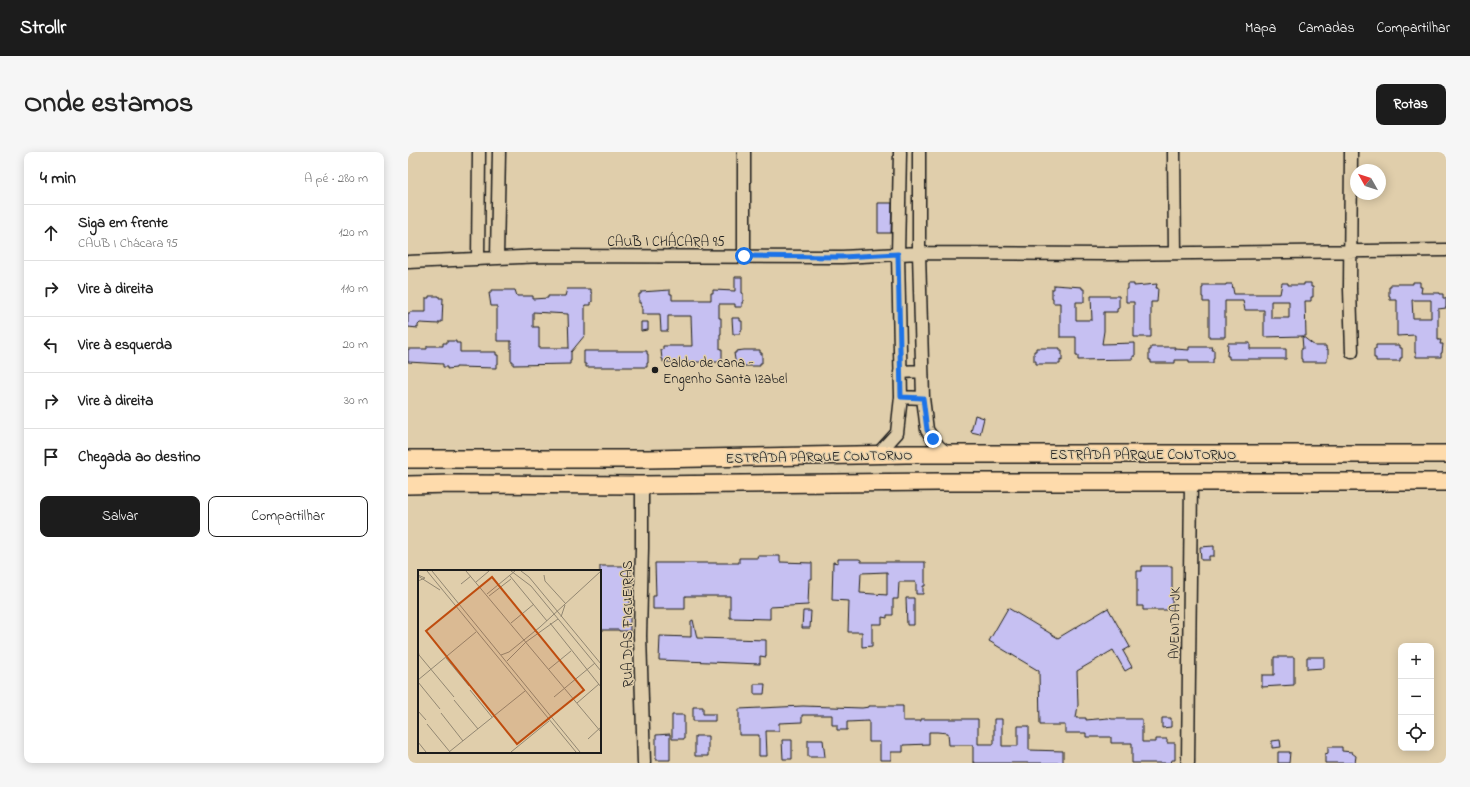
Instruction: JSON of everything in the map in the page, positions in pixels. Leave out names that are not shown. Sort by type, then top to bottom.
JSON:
[{"type":"highway","name":"ESTRADA PARQUE CONTORNO","points":[[408,459],[648,459],[948,454],[1446,454]]},
{"type":"highway","points":[[525,459],[531,464],[534,471],[534,485]]},
{"type":"highway","points":[[642,485],[638,476],[638,470],[640,466],[648,459]]},
{"type":"highway","name":"ESTRADA PARQUE CONTORNO","points":[[408,485],[642,485],[939,482],[1446,482]]},
{"type":"street","points":[[478,258],[479,152]]},
{"type":"street","points":[[497,257],[499,152]]},
{"type":"street","points":[[744,152],[744,256]]},
{"type":"street","points":[[877,455],[897,433],[901,397],[898,254],[900,152]]},
{"type":"street","points":[[919,152],[919,253],[923,398],[927,430],[938,446],[948,454]]},
{"type":"street","points":[[1174,152],[1175,253]]},
{"type":"street","points":[[1351,152],[1352,352]]},
{"type":"street","name":"CAUB I CHÁCARA 95","points":[[408,262],[545,256],[842,257],[919,253],[1175,253],[1446,250]]},
{"type":"street","points":[[900,372],[922,371]]},
{"type":"street","points":[[901,397],[923,398]]},
{"type":"street","name":"AVENIDA JK","points":[[1188,763],[1191,483]]},
{"type":"street","name":"RUA DAS FIGUEIRAS","points":[[642,485],[640,636],[644,763]]},
{"type":"building","points":[[878,203],[892,203],[891,233],[878,233]]},
{"type":"building","points":[[735,277],[742,277],[743,302],[742,307],[735,307],[735,304],[719,304],[719,318],[721,318],[720,349],[722,349],[722,359],[720,359],[720,362],[663,362],[661,350],[663,350],[663,346],[692,346],[691,316],[668,316],[668,331],[661,331],[660,314],[642,314],[641,303],[639,303],[639,294],[641,294],[641,292],[670,290],[672,300],[711,300],[711,293],[713,293],[713,290],[735,291]]},
{"type":"building","points":[[1413,282],[1420,282],[1420,287],[1422,287],[1421,293],[1440,293],[1443,294],[1443,298],[1446,298],[1446,308],[1438,309],[1438,340],[1441,340],[1440,344],[1443,344],[1441,357],[1416,357],[1415,335],[1397,336],[1397,300],[1390,300],[1389,287],[1391,287],[1391,284],[1413,284]],"holes":[[[1412,300],[1431,300],[1431,318],[1413,318]]]},
{"type":"building","points":[[1282,283],[1288,283],[1288,285],[1304,285],[1304,283],[1311,283],[1311,287],[1313,287],[1313,297],[1311,297],[1311,301],[1305,301],[1306,336],[1264,337],[1264,310],[1245,310],[1243,301],[1225,301],[1225,337],[1209,337],[1209,302],[1203,302],[1203,285],[1232,284],[1234,294],[1280,294]],"holes":[[[1271,301],[1289,301],[1289,318],[1271,318]]]},
{"type":"building","points":[[1128,284],[1134,284],[1134,286],[1157,284],[1157,302],[1151,302],[1151,337],[1134,337],[1134,302],[1126,302],[1126,289],[1128,289]]},
{"type":"building","points":[[1054,285],[1082,287],[1082,289],[1084,289],[1084,302],[1076,302],[1076,320],[1092,320],[1091,296],[1119,296],[1119,308],[1117,309],[1117,312],[1104,312],[1102,344],[1135,343],[1135,356],[1133,356],[1133,359],[1078,360],[1078,356],[1076,356],[1076,337],[1060,337],[1060,303],[1053,303],[1052,289],[1054,289]]},
{"type":"building","points":[[567,289],[591,289],[592,293],[591,305],[585,305],[585,335],[571,352],[570,364],[513,365],[513,361],[511,361],[511,341],[497,341],[497,306],[491,306],[489,293],[491,293],[491,290],[515,290],[517,296],[533,296],[533,299],[548,298],[548,296],[565,296]],"holes":[[[533,312],[568,314],[569,348],[539,348],[539,327],[533,327]]]},
{"type":"building","points":[[429,296],[439,296],[439,298],[443,298],[442,322],[439,322],[439,324],[420,323],[418,328],[408,327],[408,313],[426,312],[426,298],[429,298]]},
{"type":"building","points":[[732,318],[740,318],[740,321],[742,321],[742,330],[740,334],[733,334]]},
{"type":"building","points":[[641,322],[648,322],[648,330],[641,331]]},
{"type":"building","points":[[1302,336],[1315,346],[1326,346],[1326,349],[1328,349],[1327,362],[1302,362],[1301,349],[1303,349]]},
{"type":"building","points":[[447,341],[456,341],[456,343],[460,343],[460,352],[496,352],[496,355],[498,355],[498,364],[496,364],[496,368],[456,367],[447,369],[447,367],[443,367],[443,364],[408,362],[408,349],[427,349],[427,346],[443,346],[443,343],[447,343]]},
{"type":"building","points":[[1228,343],[1250,343],[1250,349],[1286,349],[1286,359],[1229,359],[1229,356],[1227,356]]},
{"type":"building","points":[[1376,345],[1400,345],[1400,348],[1402,348],[1402,358],[1400,358],[1400,361],[1376,361],[1376,358],[1374,358],[1374,349],[1376,349]]},
{"type":"building","points":[[1151,347],[1175,347],[1175,349],[1189,350],[1189,347],[1213,347],[1212,350],[1214,350],[1214,359],[1213,363],[1189,363],[1189,360],[1175,360],[1175,363],[1151,363],[1151,360],[1149,360],[1149,350],[1151,350]]},
{"type":"building","points":[[1036,348],[1060,348],[1060,351],[1062,351],[1062,361],[1060,360],[1060,364],[1036,364],[1036,361],[1034,361],[1034,351],[1036,351]]},
{"type":"building","points":[[760,350],[760,353],[762,353],[762,363],[760,363],[760,366],[736,366],[734,353],[736,353],[736,351]]},
{"type":"building","points":[[584,351],[647,351],[648,363],[647,367],[586,367],[586,364],[584,364]]},
{"type":"building","points":[[975,415],[984,418],[980,434],[971,432]]},
{"type":"building","points":[[1214,546],[1214,556],[1209,556],[1209,560],[1201,560],[1200,547]]},
{"type":"building","points":[[757,556],[780,556],[780,562],[812,563],[812,579],[809,579],[808,605],[770,607],[770,619],[730,618],[730,596],[685,596],[685,609],[653,609],[653,596],[656,596],[655,563],[739,563],[739,558],[758,558]]},
{"type":"building","points":[[838,559],[859,559],[861,562],[925,562],[925,586],[923,586],[923,594],[916,594],[916,582],[899,582],[898,599],[893,599],[893,615],[887,615],[887,618],[882,617],[882,624],[872,624],[872,646],[862,647],[862,632],[848,632],[849,601],[832,600],[833,562],[838,563]],"holes":[[[887,572],[887,595],[860,593],[861,573]]]},
{"type":"building","points":[[600,566],[630,566],[630,631],[601,630]]},
{"type":"building","points":[[1142,566],[1172,566],[1172,610],[1143,610],[1143,606],[1137,606],[1137,571],[1142,571]]},
{"type":"building","points":[[906,598],[914,598],[914,625],[907,625]]},
{"type":"building","points":[[1008,608],[1058,638],[1108,608],[1130,647],[1123,651],[1132,667],[1125,671],[1113,650],[1077,671],[1078,705],[1076,718],[1086,718],[1086,720],[1108,718],[1142,719],[1142,742],[1156,742],[1156,739],[1167,739],[1167,743],[1175,743],[1175,760],[1172,760],[1171,763],[1132,763],[1132,743],[1111,743],[1111,737],[1086,737],[1086,733],[1065,733],[1065,725],[1040,725],[1039,671],[989,641]]},
{"type":"building","points":[[803,611],[811,611],[810,628],[802,628]]},
{"type":"building","points":[[693,620],[697,638],[766,640],[766,657],[760,656],[760,664],[659,660],[660,636],[691,637],[691,621]]},
{"type":"building","points":[[1274,657],[1294,657],[1294,685],[1262,687],[1262,675],[1274,675]]},
{"type":"building","points":[[1307,657],[1324,657],[1324,668],[1307,669]]},
{"type":"building","points":[[754,684],[765,684],[764,694],[754,694]]},
{"type":"building","points":[[803,706],[862,708],[869,706],[903,706],[903,721],[921,721],[921,719],[978,719],[978,744],[994,744],[994,719],[1002,719],[1002,746],[1018,746],[1018,726],[1029,726],[1029,750],[1063,751],[1063,763],[976,763],[973,762],[973,745],[949,745],[948,733],[937,732],[929,732],[929,744],[903,745],[903,752],[891,752],[891,760],[880,760],[880,742],[869,742],[869,721],[847,722],[847,730],[837,730],[837,725],[832,725],[832,715],[802,715],[802,722],[779,723],[779,731],[766,731],[767,756],[759,756],[759,735],[739,735],[739,709]]},
{"type":"building","points":[[693,707],[703,707],[703,714],[715,714],[715,721],[693,721]]},
{"type":"building","points":[[672,715],[684,715],[684,739],[672,739]]},
{"type":"building","points":[[1162,718],[1171,718],[1171,727],[1162,728]]},
{"type":"building","points":[[670,734],[670,760],[656,760],[656,735]]},
{"type":"building","points":[[695,736],[708,736],[708,756],[695,756]]},
{"type":"building","points":[[782,740],[792,740],[792,759],[783,759]]},
{"type":"building","points":[[808,740],[823,740],[825,757],[808,757]]},
{"type":"building","points":[[1280,740],[1281,747],[1272,748],[1272,741]]},
{"type":"building","points":[[1328,747],[1342,747],[1342,751],[1352,752],[1356,756],[1355,763],[1325,763],[1325,754],[1328,753]]},
{"type":"building","points":[[1278,752],[1290,752],[1289,763],[1278,763]]},
{"type":"place","name":"Caldo de cana - Engenho Santa Izabel","points":[[655,370]]},
{"type":"route","points":[[744,256],[842,257],[898,254],[901,397],[923,398],[927,430],[933,439]]}]
